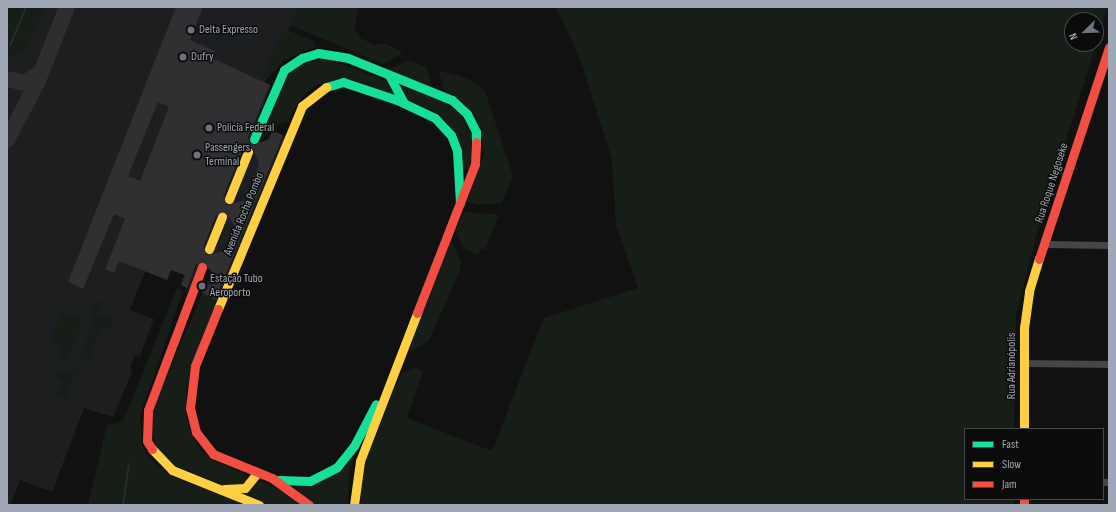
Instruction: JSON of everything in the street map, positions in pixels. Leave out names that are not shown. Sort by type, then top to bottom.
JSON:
[{"type":"main road","name":"Rua Roque Negoseke","points":[[1026,303],[1044,244],[1105,69],[1109,47]]},
{"type":"main road","name":"Avenida Rocha Pombo","points":[[254,139],[277,80],[284,70],[302,58],[318,53],[332,54],[452,100],[473,123],[478,153],[357,472],[354,505]]},
{"type":"main road","points":[[389,75],[404,103]]},
{"type":"main road","name":"Avenida Rocha Pombo","points":[[309,505],[289,488],[272,478],[219,458],[200,441],[190,408],[195,366],[292,126],[307,99],[321,88],[343,82],[404,103],[435,118],[451,135],[459,160],[460,203]]},
{"type":"main road","name":"Avenida Rocha Pombo","points":[[229,199],[248,152]]},
{"type":"main road","name":"Avenida Rocha Pombo","points":[[210,249],[222,217]]},
{"type":"main road","points":[[202,267],[148,410],[145,430],[151,449],[165,465],[220,490],[259,505]]},
{"type":"main road","name":"Rua Adrianópolis","points":[[1024,428],[1026,303]]},
{"type":"main road","points":[[272,478],[310,481],[328,474],[343,462],[396,366]]},
{"type":"main road","points":[[220,490],[245,488],[252,483],[257,473]]},
{"type":"street","points":[[1044,244],[1109,245]]},
{"type":"street","points":[[1024,363],[1109,364]]},
{"type":"shaded area","points":[[7,7],[298,7],[265,83],[271,85],[251,137],[261,142],[269,139],[272,131],[287,137],[221,303],[207,297],[215,277],[212,271],[199,266],[190,289],[181,285],[184,275],[169,269],[145,271],[130,310],[154,319],[140,356],[135,355],[130,368],[133,370],[113,417],[84,408],[52,492],[20,480],[10,505],[7,505]]},
{"type":"shaded area","points":[[8,7],[45,7],[26,49],[10,58],[7,57]]},
{"type":"shaded area","points":[[298,7],[359,7],[354,28],[360,38],[373,44],[387,44],[403,53],[383,64],[290,25]]},
{"type":"shaded area","points":[[556,7],[1108,7],[1104,20],[1104,12],[1064,12],[1064,52],[1094,52],[1040,222],[1016,315],[1014,428],[964,428],[964,500],[1014,500],[1014,505],[361,505],[360,491],[366,456],[401,374],[416,367],[423,372],[407,418],[492,451],[544,318],[638,288],[616,225],[612,159],[580,59]]},
{"type":"shaded area","points":[[287,30],[314,41],[316,47],[284,60],[268,78],[263,76],[281,34]]},
{"type":"shaded area","points":[[325,58],[446,103],[462,115],[471,132],[474,149],[469,170],[463,169],[443,120],[342,79],[316,85],[302,97],[287,122],[265,130],[274,98],[287,75],[302,63]]},
{"type":"shaded area","points":[[409,60],[426,67],[433,89],[388,70]]},
{"type":"shaded area","points":[[438,70],[469,79],[485,91],[513,176],[502,203],[479,205],[467,202],[484,154],[481,130],[470,110],[443,88]]},
{"type":"shaded area","points":[[464,212],[499,215],[485,250],[480,249],[478,255],[464,249],[455,231]]},
{"type":"shaded area","points":[[451,240],[461,263],[458,275],[429,341],[407,353]]},
{"type":"shaded area","points":[[212,271],[215,277],[207,297],[217,301],[186,388],[187,421],[200,450],[210,459],[247,475],[248,480],[244,484],[235,486],[222,485],[176,466],[156,447],[152,431],[154,406]]},
{"type":"shaded area","points":[[177,288],[183,291],[140,415],[142,444],[149,458],[173,477],[248,505],[88,505],[107,425],[120,422],[125,416]]},
{"type":"shaded area","points":[[95,300],[102,303],[96,313],[115,319],[111,330],[102,327],[87,364],[80,357],[95,317],[92,310]]},
{"type":"shaded area","points":[[61,312],[79,318],[82,324],[68,359],[58,361],[63,346],[49,341]]},
{"type":"shaded area","points":[[76,368],[82,371],[81,374],[75,373],[65,399],[57,396],[63,381],[54,376],[56,373],[64,375]]},
{"type":"shaded area","points":[[356,450],[349,473],[348,505],[314,505],[294,486],[312,482]]},
{"type":"shaded area","points":[[257,480],[281,490],[300,505],[270,505],[238,493]]},
{"type":"building","name":"Passengers Terminal","points":[[176,7],[203,7],[190,40],[215,51],[212,58],[270,85],[248,136],[249,143],[255,145],[269,139],[272,131],[283,135],[215,300],[200,291],[203,282],[212,285],[215,277],[204,261],[196,264],[187,288],[181,285],[185,275],[171,270],[167,280],[119,261],[114,273],[105,269],[125,219],[114,214],[83,289],[68,282]],"holes":[[[158,102],[169,107],[140,181],[128,176]],[[247,146],[253,148],[259,164],[246,200],[227,205],[223,197],[242,150]],[[225,211],[235,227],[226,251],[206,255],[203,247],[216,215]]]},
{"type":"waterway","points":[[10,46],[26,7]]},
{"type":"waterway","points":[[123,505],[129,464]]},
{"type":"taxiway","points":[[7,140],[37,83],[67,7]]},
{"type":"taxiway","points":[[7,79],[25,83],[42,71]]},
{"type":"tunnel","points":[[222,217],[229,199]]},
{"type":"tunnel","points":[[202,267],[209,249]]},
{"type":"traffic: fast","points":[[254,139],[284,70],[302,58],[318,53],[348,58],[452,100],[467,114],[476,132],[476,142]]},
{"type":"traffic: fast","points":[[389,75],[404,103]]},
{"type":"traffic: fast","points":[[326,87],[343,82],[397,100],[435,118],[451,135],[457,151],[460,203]]},
{"type":"traffic: fast","points":[[279,480],[310,481],[337,467],[354,446],[376,404]]},
{"type":"traffic: slow","points":[[218,309],[302,106],[326,87]]},
{"type":"traffic: slow","points":[[229,199],[248,152]]},
{"type":"traffic: slow","points":[[209,249],[222,217]]},
{"type":"traffic: slow","points":[[1024,428],[1024,328],[1029,291],[1039,259]]},
{"type":"traffic: slow","points":[[354,505],[360,461],[417,313]]},
{"type":"traffic: slow","points":[[152,449],[172,470],[259,505]]},
{"type":"traffic: slow","points":[[224,489],[245,488],[257,473]]},
{"type":"traffic: jam","points":[[1039,259],[1109,47]]},
{"type":"traffic: jam","points":[[417,313],[475,164],[476,142]]},
{"type":"traffic: jam","points":[[152,449],[147,441],[148,410],[202,267]]},
{"type":"traffic: jam","points":[[218,309],[195,366],[190,408],[196,432],[213,454],[272,478],[309,505]]},
{"type":"traffic: jam","points":[[1024,500],[1024,505]]},
{"type":"place","name":"Delta Expresso","points":[[191,30]]},
{"type":"place","name":"Dufry","points":[[183,57]]},
{"type":"place","name":"Polícia Federal","points":[[209,128]]},
{"type":"place","name":"Passengers Terminal","points":[[197,155]]},
{"type":"place","name":"Estação Tubo Aeroporto","points":[[202,286]]}]
